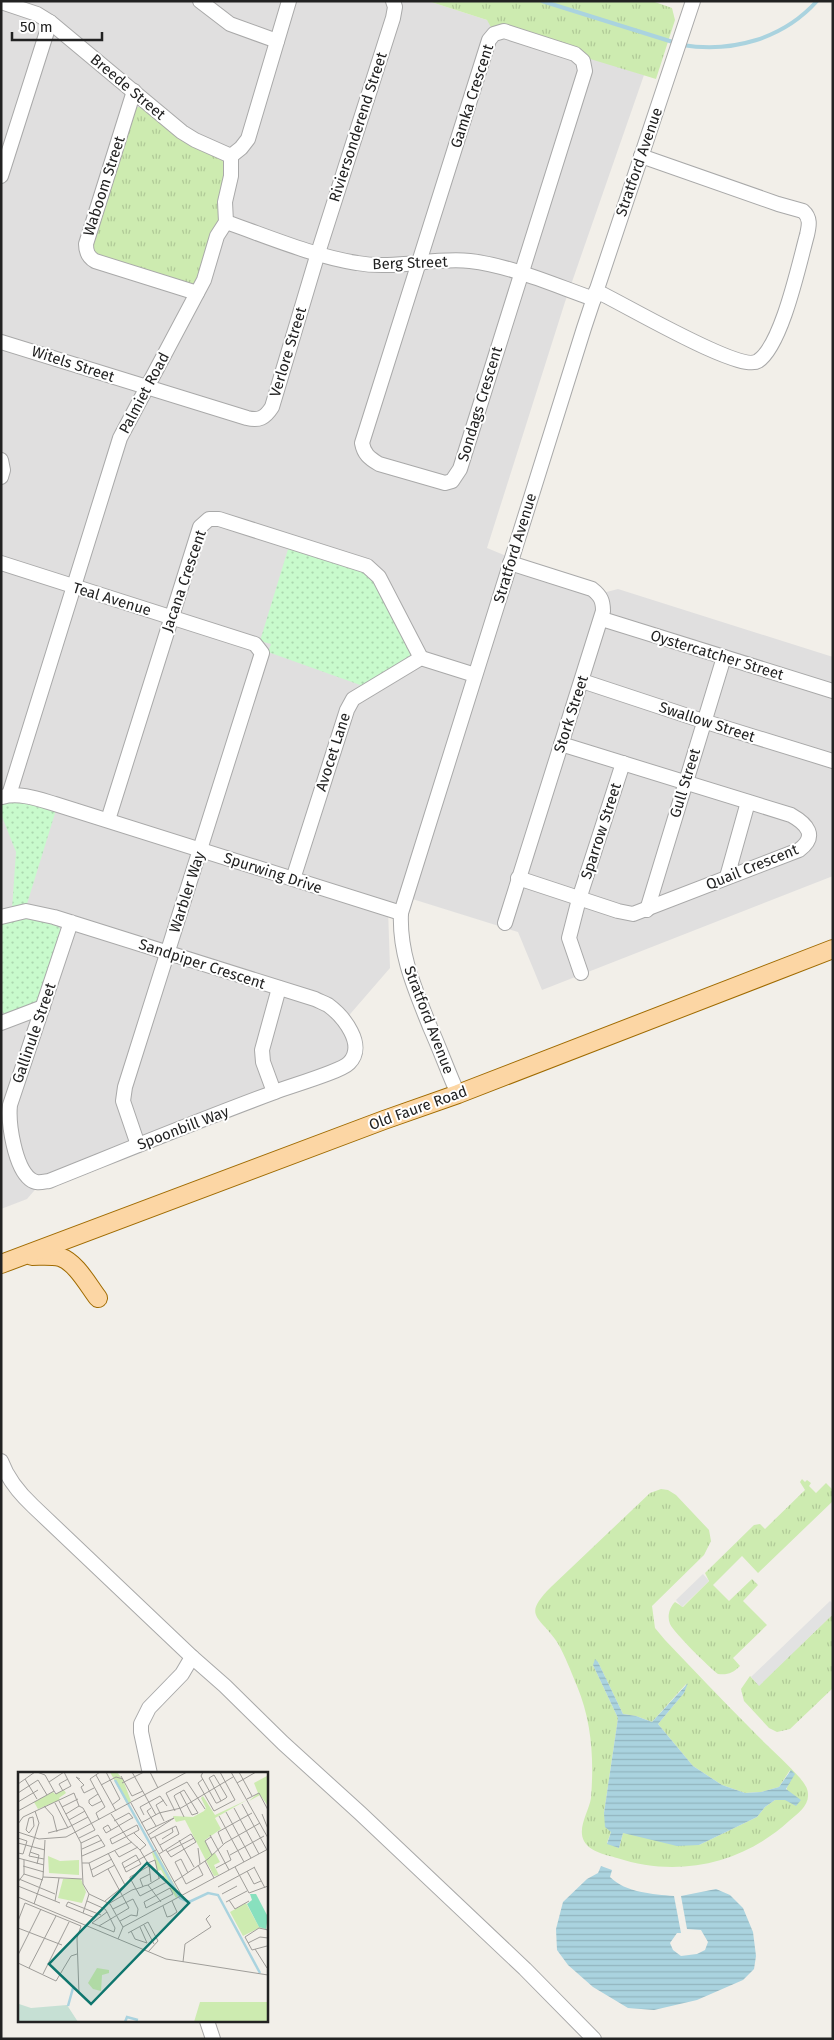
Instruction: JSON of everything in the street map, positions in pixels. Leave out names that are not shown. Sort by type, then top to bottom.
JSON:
[{"type":"main road","name":"Old Faure Road","points":[[1,1264],[458,1094],[833,949]]},
{"type":"main road","points":[[20,1256],[55,1257],[66,1260],[98,1298]]},
{"type":"street","points":[[200,1],[230,24],[277,41]]},
{"type":"street","points":[[231,156],[248,139],[289,1]]},
{"type":"street","name":"Riviersonderend Street","points":[[318,253],[393,18],[395,7],[393,1]]},
{"type":"street","name":"Stratford Avenue","points":[[458,1094],[410,977],[402,946],[400,913],[595,295],[692,1]]},
{"type":"street","name":"Breede Street","points":[[6,2],[37,14],[50,22],[182,132],[231,156]]},
{"type":"street","points":[[1,176],[50,22]]},
{"type":"street","name":"Gamka Crescent","points":[[419,262],[489,40],[494,34],[504,31],[576,54],[581,58],[585,66],[521,274]]},
{"type":"street","name":"Waboom Street","points":[[134,91],[86,249],[90,258],[95,261],[197,293]]},
{"type":"street","name":"Palmiet Road","points":[[5,796],[120,438],[204,280],[217,236],[226,222],[225,202],[231,176],[231,156]]},
{"type":"street","name":"Berg Street","points":[[226,222],[318,253],[356,263],[391,266],[419,262],[470,262],[521,274],[595,295],[700,345],[748,364],[758,361],[768,351],[782,322],[810,223],[806,213],[642,156]]},
{"type":"street","name":"Verlore Street","points":[[146,387],[255,420],[268,414],[272,408],[318,253]]},
{"type":"street","name":"Sondags Crescent","points":[[419,262],[362,443],[364,452],[369,458],[379,464],[445,483],[452,481],[460,469],[521,274]]},
{"type":"street","name":"Witels Street","points":[[1,342],[146,387]]},
{"type":"street","points":[[1,460],[3,470],[1,477]]},
{"type":"street","name":"Jacana Crescent","points":[[108,820],[200,527],[209,519],[219,519],[372,568],[379,577],[421,658]]},
{"type":"street","name":"Teal Avenue","points":[[1,563],[252,643]]},
{"type":"street","name":"Stork Street","points":[[505,923],[602,619],[603,602],[599,594],[592,589],[510,563]]},
{"type":"street","name":"Oystercatcher Street","points":[[602,619],[833,691]]},
{"type":"street","name":"Warbler Way","points":[[138,1145],[126,1110],[124,1094],[167,952],[262,657],[260,649],[252,643]]},
{"type":"street","name":"Gull Street","points":[[647,910],[724,657]]},
{"type":"street","points":[[421,658],[475,675]]},
{"type":"street","name":"Avocet Lane","points":[[293,879],[349,704],[357,695],[421,658]]},
{"type":"street","name":"Swallow Street","points":[[582,681],[833,761]]},
{"type":"street","name":"Quail Crescent","points":[[518,878],[579,899],[634,914],[799,850],[806,845],[809,836],[807,828],[801,820],[791,815],[561,744]]},
{"type":"street","name":"Sparrow Street","points":[[581,973],[569,938],[579,899],[623,763]]},
{"type":"street","name":"Spurwing Drive","points":[[5,796],[25,796],[108,820],[400,913]]},
{"type":"street","points":[[727,877],[748,802]]},
{"type":"street","name":"Sandpiper Crescent","points":[[1,917],[26,911],[71,922],[328,1005],[346,1022],[356,1050],[349,1063],[343,1067]]},
{"type":"street","name":"Gallinule Street","points":[[26,1173],[10,1130],[5,1107],[43,1007],[71,922]]},
{"type":"street","points":[[274,1092],[263,1062],[262,1050],[279,988]]},
{"type":"street","points":[[1,1024],[43,1007]]},
{"type":"street","name":"Spoonbill Way","points":[[26,1173],[31,1180],[40,1183],[343,1067]]},
{"type":"street","points":[[1,1461],[5,1472],[17,1491],[283,1743],[360,1813],[594,2039]]},
{"type":"street","points":[[150,1772],[141,1724],[150,1708],[182,1674],[192,1657]]},
{"type":"street","points":[[208,2022],[213,2039]]},
{"type":"shaded area","points":[[1,1],[428,1],[487,20],[504,30],[644,75],[565,302],[487,548],[599,594],[618,589],[833,657],[833,876],[542,990],[518,932],[406,897],[402,913],[388,909],[390,968],[345,1020],[355,1057],[40,1184],[27,1199],[1,1209]]},
{"type":"shaded area","points":[[703,1574],[709,1581],[682,1607],[676,1600]]},
{"type":"shaded area","points":[[830,1601],[833,1604],[833,1614],[759,1686],[751,1677]]},
{"type":"green space","points":[[428,1],[652,1],[672,8],[675,20],[656,79],[492,29],[487,20]]},
{"type":"green space","points":[[142,107],[219,156],[225,164],[221,218],[199,279],[193,285],[94,255],[91,243],[135,109]]},
{"type":"green space","points":[[289,546],[370,572],[412,653],[409,658],[363,686],[268,652],[271,644],[260,641]]},
{"type":"green space","points":[[19,801],[56,810],[26,907],[12,909],[16,852],[1,814],[1,804]]},
{"type":"green space","points":[[29,916],[58,925],[61,931],[40,1001],[5,1018],[1,1008],[1,921]]},
{"type":"green space","points":[[802,1479],[805,1482],[807,1480],[811,1483],[809,1486],[816,1493],[826,1483],[833,1490],[833,1501],[758,1573],[742,1556],[713,1585],[729,1601],[752,1579],[758,1585],[743,1601],[767,1625],[733,1658],[740,1666],[730,1673],[718,1674],[673,1629],[669,1621],[670,1610],[675,1602],[683,1607],[709,1581],[705,1573],[754,1525],[760,1524],[765,1529],[805,1490],[800,1482]]},
{"type":"green space","points":[[661,1489],[668,1490],[676,1495],[709,1530],[711,1541],[704,1555],[652,1606],[655,1628],[728,1706],[794,1771],[808,1792],[807,1802],[802,1809],[771,1836],[751,1848],[730,1857],[686,1866],[663,1867],[640,1864],[608,1856],[590,1848],[584,1841],[582,1831],[591,1798],[592,1755],[589,1727],[582,1700],[563,1652],[551,1633],[536,1616],[535,1611],[542,1597],[551,1587],[650,1493]],"holes":[[[598,1662],[623,1714],[636,1716],[652,1722],[686,1684],[684,1693],[658,1724],[693,1766],[722,1785],[745,1793],[761,1792],[779,1787],[790,1770],[785,1800],[775,1800],[765,1807],[757,1817],[699,1845],[623,1833],[619,1848],[607,1843],[611,1832],[604,1813],[618,1718],[593,1665]]]},
{"type":"green space","points":[[833,1614],[833,1688],[790,1729],[777,1732],[769,1728],[744,1701],[741,1689],[750,1676],[759,1685]]},
{"type":"water","points":[[595,1659],[623,1714],[636,1716],[652,1722],[688,1683],[684,1693],[658,1724],[693,1766],[722,1785],[745,1793],[761,1792],[779,1787],[791,1770],[795,1774],[786,1789],[801,1800],[796,1806],[785,1800],[775,1800],[765,1807],[757,1817],[699,1845],[677,1846],[623,1833],[619,1848],[607,1844],[611,1832],[605,1827],[604,1813],[618,1718],[593,1665]]},
{"type":"water","points":[[601,1866],[612,1870],[610,1877],[632,1890],[674,1896],[681,1933],[677,1933],[670,1943],[673,1950],[681,1956],[697,1954],[705,1950],[708,1942],[701,1930],[687,1929],[681,1896],[716,1889],[730,1895],[743,1908],[753,1932],[756,1956],[754,1969],[743,1980],[697,2000],[654,2010],[628,2008],[593,1987],[568,1965],[557,1950],[556,1929],[563,1902],[587,1879],[598,1873]]},
{"type":"waterway","points":[[542,1],[676,43]]},
{"type":"waterway","points":[[682,45],[719,47],[738,45],[756,40],[773,34],[789,25],[817,1]]}]
